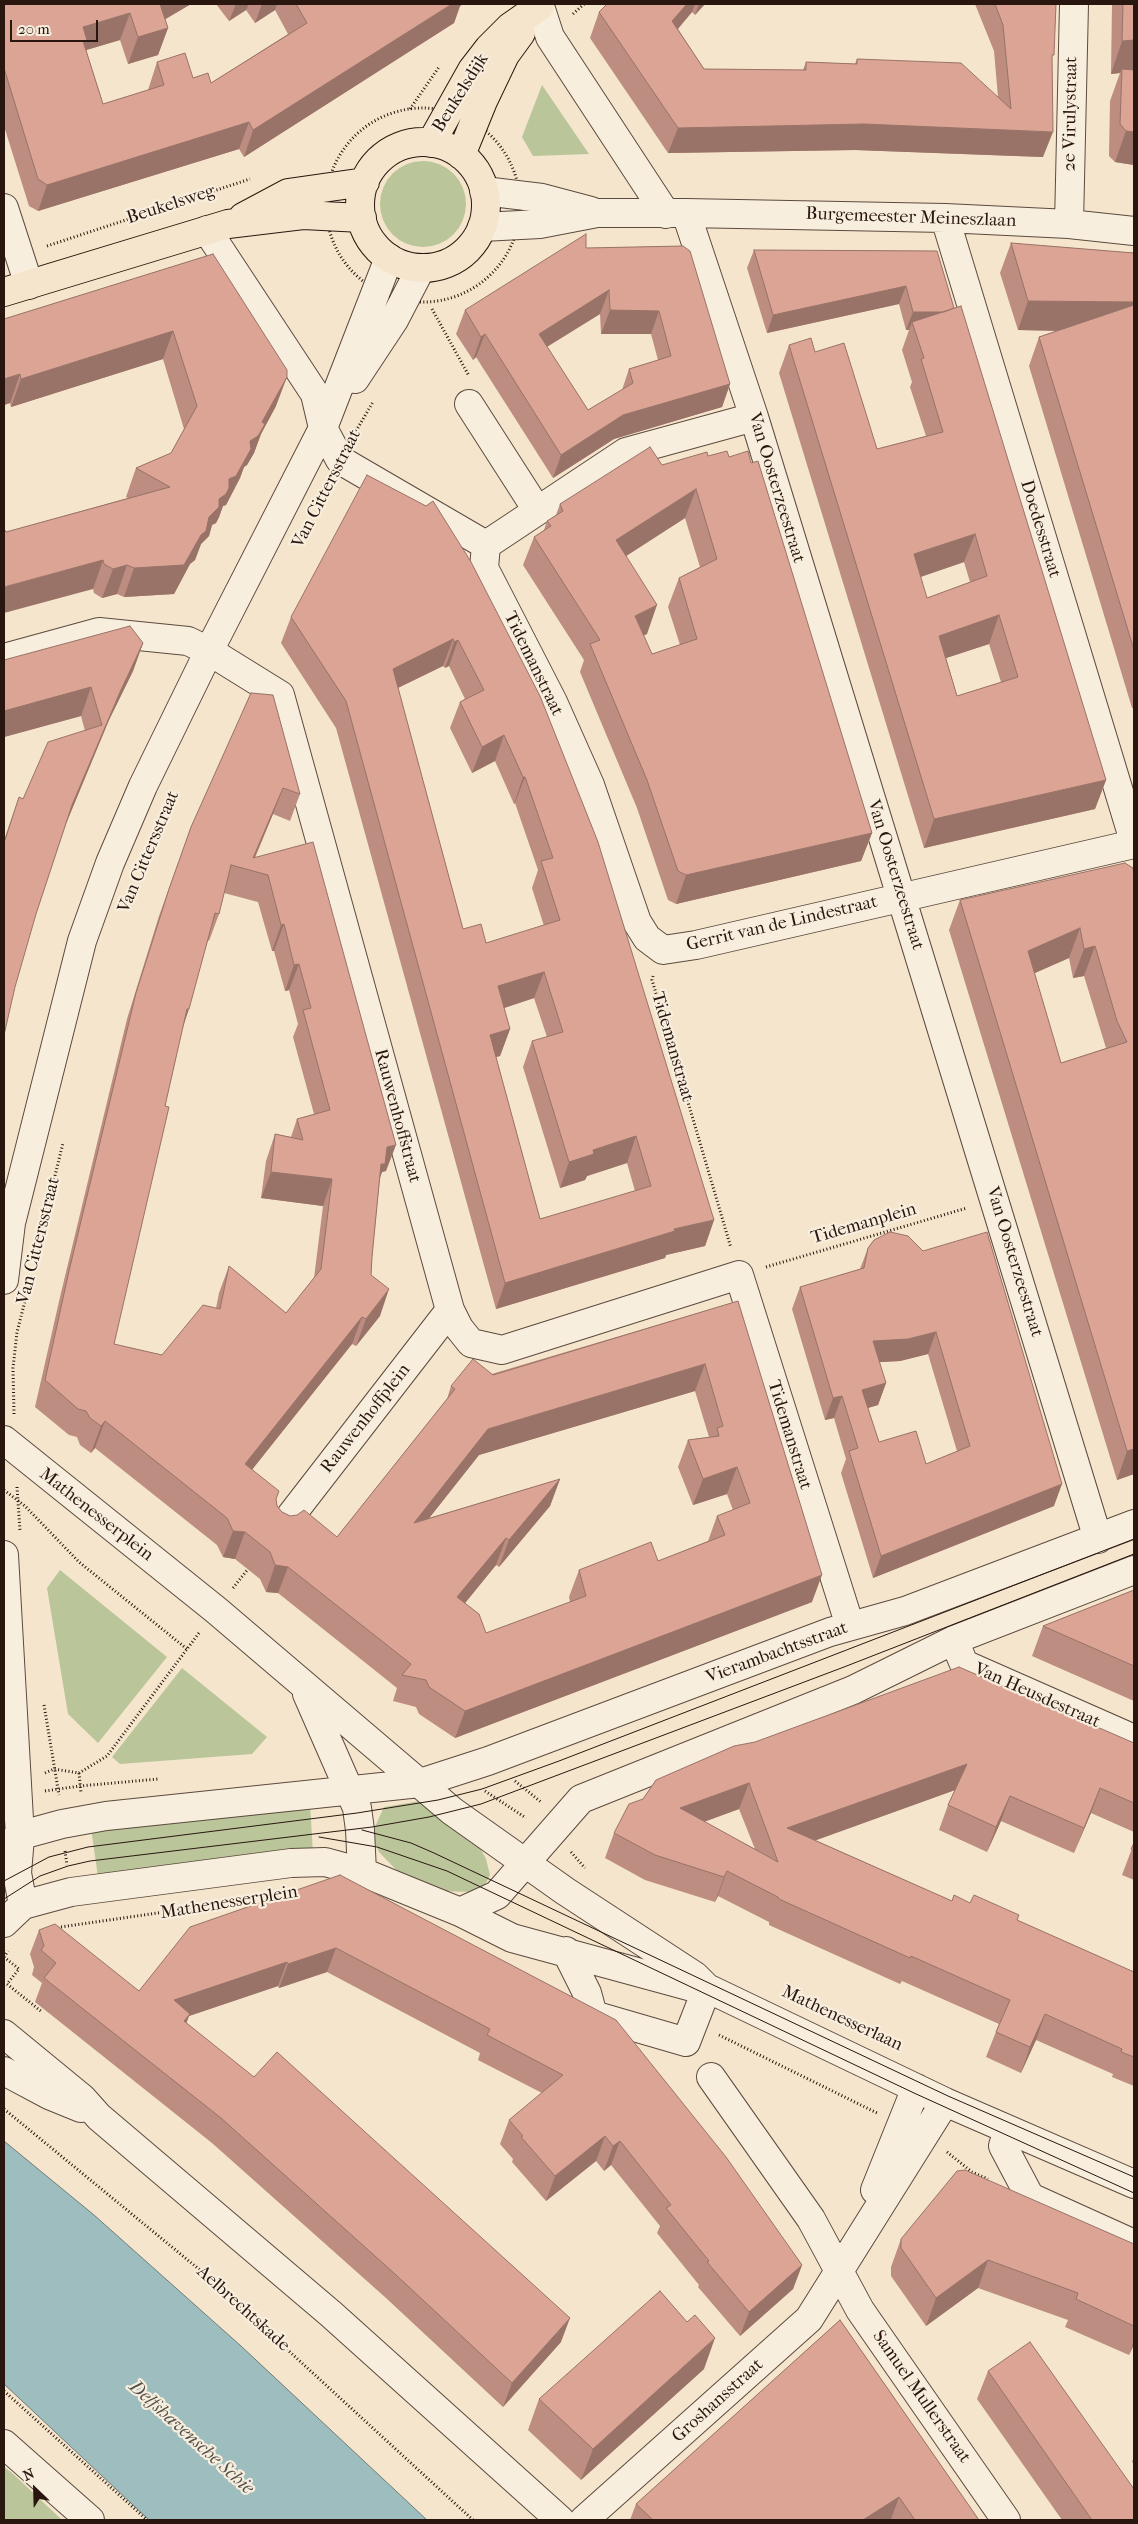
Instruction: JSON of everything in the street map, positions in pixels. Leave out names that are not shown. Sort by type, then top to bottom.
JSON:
[{"type":"main road","name":"Beukelsdijk","points":[[431,143],[477,62],[510,27],[541,5]]},
{"type":"main road","name":"Beukelsdijk","points":[[461,155],[482,101],[505,55],[541,5]]},
{"type":"main road","points":[[431,143],[452,149],[461,155],[474,168],[484,191],[486,209],[482,227],[468,249],[446,264],[421,268],[403,265],[389,258],[371,240],[362,218],[361,198],[365,182],[377,163],[393,150],[411,144],[431,143]]},
{"type":"main road","name":"Beukelsweg","points":[[16,289],[218,227],[288,193],[365,182]]},
{"type":"main road","name":"Beukelsweg","points":[[218,227],[302,215],[362,218]]},
{"type":"street","name":"2e Virulystraat","points":[[1068,224],[1074,4]]},
{"type":"street","name":"Van Oosterzeestraat","points":[[541,5],[550,37],[676,213],[754,417],[996,1200],[1098,1539]]},
{"type":"street","points":[[484,191],[542,198],[597,213]]},
{"type":"street","points":[[4,208],[19,255],[16,289]]},
{"type":"street","name":"Burgemeester Meineszlaan","points":[[597,213],[945,218],[1068,224],[1134,231]]},
{"type":"street","points":[[482,227],[540,224],[597,213]]},
{"type":"street","name":"Doedesstraat","points":[[945,218],[1134,843]]},
{"type":"street","points":[[218,227],[315,394],[323,428],[340,460],[486,545],[626,452],[754,417]]},
{"type":"street","name":"Van Cittersstraat","points":[[8,1229],[82,941],[110,863],[143,786],[209,651],[323,428],[389,258]]},
{"type":"street","name":"Van Cittersstraat","points":[[323,428],[394,320],[421,268]]},
{"type":"street","points":[[469,404],[537,510]]},
{"type":"street","name":"Tidemanstraat","points":[[486,545],[484,568],[542,680],[590,785],[638,922],[647,938],[663,950]]},
{"type":"street","name":"Rauwenhoffstraat","points":[[4,658],[99,632],[188,641],[209,651],[280,695],[450,1310],[459,1328],[471,1343],[502,1350],[739,1275]]},
{"type":"street","name":"Gerrit van de Lindestraat","points":[[663,950],[696,945],[1134,843]]},
{"type":"street","points":[[8,1229],[15,1287]]},
{"type":"street","name":"Tidemanstraat","points":[[739,1275],[850,1626]]},
{"type":"street","name":"Rauwenhoffplein","points":[[282,1527],[450,1310]]},
{"type":"street","name":"Mathenesserplein","points":[[9,1445],[216,1610],[452,1811],[526,1863]]},
{"type":"street","name":"Vierambachtsstraat","points":[[420,1783],[488,1761],[850,1626],[905,1611],[1134,1524]]},
{"type":"street","points":[[4,1555],[16,1787],[12,1841],[23,1905]]},
{"type":"street","points":[[460,1912],[494,1897],[581,1799],[853,1690],[954,1640],[1134,1570]]},
{"type":"street","name":"Van Heusdestraat","points":[[954,1640],[964,1664],[1134,1739]]},
{"type":"street","name":"Mathenesserplein","points":[[304,1686],[356,1808],[360,1830],[362,1872]]},
{"type":"street","points":[[12,1841],[62,1824],[106,1816],[420,1783]]},
{"type":"street","name":"Mathenesserplein","points":[[23,1905],[71,1892],[291,1863],[324,1862],[362,1872],[460,1912]]},
{"type":"street","name":"Mathenesserlaan","points":[[526,1863],[695,1976],[707,1988],[945,2102],[1134,2184]]},
{"type":"street","points":[[4,1875],[12,1892],[23,1905]]},
{"type":"street","points":[[4,1923],[23,1905]]},
{"type":"street","name":"Mathenesserlaan","points":[[460,1912],[512,1938],[566,1951],[692,1988],[707,1988]]},
{"type":"street","points":[[566,1951],[587,1993],[592,2016],[686,2042],[707,1988]]},
{"type":"street","points":[[4,2034],[82,2098],[99,2117],[331,2314],[560,2520]]},
{"type":"street","points":[[4,2071],[49,2095],[99,2117]]},
{"type":"street","points":[[711,2077],[811,2219],[840,2272]]},
{"type":"street","name":"Groshansstraat","points":[[914,2130],[916,2088]]},
{"type":"street","name":"Groshansstraat","points":[[584,2520],[809,2320],[840,2272],[914,2130],[945,2102]]},
{"type":"street","points":[[1008,2130],[1003,2146],[1030,2197],[1134,2244]]},
{"type":"street","name":"Samuel Mullerstraat","points":[[840,2272],[860,2310],[1006,2520]]},
{"type":"street","points":[[4,2444],[90,2520]]},
{"type":"path","points":[[330,158],[340,157],[351,144],[378,123],[410,109]]},
{"type":"path","name":"Beukelsweg","points":[[19,255],[257,176]]},
{"type":"path","points":[[331,239],[341,258],[355,275]]},
{"type":"path","points":[[424,310],[428,302],[480,397],[469,404]]},
{"type":"path","name":"Van Cittersstraat","points":[[340,460],[377,393]]},
{"type":"path","name":"Tidemanstraat","points":[[663,950],[652,980],[739,1275]]},
{"type":"path","name":"Van Cittersstraat","points":[[38,1245],[64,1139]]},
{"type":"path","name":"Tidemanplein","points":[[739,1275],[996,1200]]},
{"type":"path","name":"Van Cittersstraat","points":[[9,1445],[17,1332],[15,1287]]},
{"type":"path","points":[[4,1490],[25,1506],[80,1562],[186,1649]]},
{"type":"path","points":[[16,1787],[54,1769],[79,1772],[107,1756],[248,1569]]},
{"type":"path","points":[[488,1761],[563,1820]]},
{"type":"path","points":[[551,1881],[571,1852],[590,1873]]},
{"type":"path","name":"Mathenesserplein","points":[[56,1928],[251,1900]]},
{"type":"path","points":[[10,1949],[4,1957],[19,1969],[7,1984],[42,2012]]},
{"type":"path","points":[[694,2023],[914,2130],[972,2172],[1030,2197]]},
{"type":"path","name":"Aelbrechtskade","points":[[4,2109],[206,2275],[473,2520]]},
{"type":"path","points":[[4,2391],[146,2520]]},
{"type":"green space","points":[[542,85],[589,154],[533,156],[522,137]]},
{"type":"green space","points":[[423,161],[439,164],[447,168],[459,180],[463,188],[466,204],[463,220],[459,228],[447,240],[439,244],[423,247],[407,244],[399,240],[387,228],[383,220],[380,204],[383,188],[387,180],[399,168],[407,164]]},
{"type":"green space","points":[[60,1570],[167,1657],[98,1743],[68,1714],[47,1588]]},
{"type":"green space","points":[[182,1668],[267,1737],[252,1754],[120,1764],[112,1757]]},
{"type":"green space","points":[[420,1801],[478,1844],[486,1859],[490,1875],[485,1885],[473,1892],[435,1891],[405,1879],[379,1852],[374,1841],[373,1831],[384,1807]]},
{"type":"green space","points":[[310,1803],[313,1854],[98,1877],[91,1828]]},
{"type":"green space","points":[[4,2467],[11,2472],[62,2520],[4,2520]]},
{"type":"water","name":"Delfshavensche Schie","points":[[4,2141],[94,2215],[241,2346],[427,2520],[149,2520],[4,2384]]},
{"type":"building","points":[[4,4],[160,4],[168,28],[138,37],[130,13],[83,27],[87,40],[83,41],[103,104],[164,85],[157,62],[185,53],[193,78],[208,73],[211,83],[307,23],[296,4],[452,4],[253,130],[249,122],[47,185],[38,179],[4,68]]},
{"type":"building","points":[[607,4],[687,4],[672,21],[704,69],[806,70],[806,62],[857,64],[857,59],[961,63],[1011,109],[1003,25],[995,4],[1056,4],[1054,55],[1052,55],[1053,132],[864,124],[678,128],[599,12]]},
{"type":"building","points":[[1123,4],[1134,4],[1134,40],[1122,41]]},
{"type":"building","points":[[1122,69],[1134,70],[1134,132],[1126,131],[1120,124]]},
{"type":"building","points":[[586,234],[586,248],[683,246],[690,251],[730,384],[623,415],[561,455],[485,334],[481,337],[465,310]],"holes":[[[609,290],[610,310],[659,311],[671,356],[629,369],[633,383],[588,410],[539,334]]]},
{"type":"building","points":[[1011,243],[1134,253],[1134,302],[1028,301]]},
{"type":"building","points":[[754,250],[937,251],[954,308],[944,312],[913,312],[906,286],[773,315]]},
{"type":"building","points":[[213,254],[287,370],[287,377],[262,422],[265,424],[258,436],[250,441],[251,449],[236,476],[229,479],[229,488],[226,494],[219,499],[219,507],[209,517],[206,531],[201,535],[184,565],[134,568],[127,565],[113,569],[104,564],[103,560],[4,587],[4,530],[6,532],[170,487],[136,468],[171,453],[197,406],[173,331],[21,379],[20,374],[4,379],[4,319]]},
{"type":"building","points":[[1134,305],[1134,650],[1039,337]]},
{"type":"building","points":[[961,306],[1106,780],[934,819],[789,345],[811,338],[815,352],[844,343],[877,449],[943,432],[921,359],[924,358],[912,322]],"holes":[[[975,534],[987,576],[927,598],[914,554]],[[999,615],[1018,677],[957,696],[939,636]]]},
{"type":"building","points":[[650,447],[662,465],[707,452],[708,456],[727,451],[729,457],[748,451],[751,463],[758,461],[872,833],[686,875],[678,871],[647,780],[590,644],[600,640],[534,537],[551,526],[547,521],[563,511],[560,504]],"holes":[[[696,489],[717,559],[679,578],[697,639],[652,654],[635,616],[657,605],[616,540]]]},
{"type":"building","points":[[367,475],[426,506],[433,501],[471,562],[540,696],[598,842],[714,1220],[674,1229],[675,1231],[505,1283],[346,701],[291,617]],"holes":[[[453,639],[454,642],[458,640],[484,690],[460,702],[482,747],[504,735],[523,777],[525,777],[553,858],[541,861],[560,920],[486,943],[481,924],[463,929],[393,669]],[[544,972],[563,1032],[532,1041],[569,1162],[594,1154],[593,1150],[636,1136],[651,1186],[540,1219],[490,1035],[510,1029],[498,986]]]},
{"type":"building","points":[[130,626],[143,643],[72,805],[36,914],[15,987],[4,1035],[4,840],[19,797],[23,799],[48,742],[102,725],[91,687],[4,711],[4,660]]},
{"type":"building","points":[[251,693],[273,695],[300,794],[283,788],[253,858],[313,842],[396,1145],[387,1147],[385,1164],[381,1164],[371,1275],[389,1289],[366,1319],[362,1317],[245,1464],[279,1491],[276,1499],[277,1506],[282,1512],[290,1516],[297,1515],[304,1510],[337,1537],[455,1389],[451,1386],[473,1359],[493,1375],[738,1301],[822,1575],[465,1711],[429,1687],[426,1680],[402,1675],[411,1664],[288,1567],[275,1565],[270,1552],[245,1532],[233,1531],[227,1518],[105,1421],[101,1426],[90,1418],[86,1411],[78,1409],[45,1380],[69,1271],[136,993],[191,827]],"holes":[[[231,865],[268,875],[281,925],[284,924],[294,965],[299,964],[311,1008],[303,1010],[330,1110],[297,1119],[303,1140],[275,1134],[271,1172],[332,1179],[321,1269],[286,1313],[229,1266],[220,1309],[203,1305],[162,1355],[114,1344],[169,1107],[165,1106],[187,1009],[189,1009],[215,913],[219,914]],[[705,1364],[723,1426],[717,1428],[719,1436],[688,1440],[703,1479],[737,1467],[750,1503],[717,1516],[725,1535],[658,1561],[651,1542],[579,1570],[586,1596],[486,1633],[479,1614],[457,1597],[506,1538],[509,1540],[560,1479],[414,1523],[488,1429]]]},
{"type":"building","points":[[1125,863],[1133,868],[1134,1449],[1127,1451],[960,900]],"holes":[[[1080,928],[1084,949],[1095,946],[1117,1021],[1127,1042],[1061,1063],[1028,951]]]},
{"type":"building","points":[[890,1232],[908,1236],[923,1251],[987,1232],[1062,1484],[881,1556],[849,1451],[858,1448],[842,1396],[833,1398],[800,1287],[864,1268],[868,1248],[874,1240]],"holes":[[[936,1332],[970,1446],[926,1464],[916,1431],[879,1442],[862,1390],[886,1383],[873,1341],[908,1339]]]},
{"type":"building","points":[[1134,1590],[1134,1666],[1043,1626]]},
{"type":"building","points":[[959,1667],[1134,1743],[1134,1803],[1100,1788],[1084,1828],[1010,1796],[996,1827],[948,1805],[967,1764],[787,1828],[952,1901],[954,1895],[970,1903],[974,1895],[1019,1915],[1017,1920],[1134,1972],[1134,2057],[1121,2052],[1122,2049],[1045,2014],[1030,2047],[996,2032],[1010,2000],[911,1956],[910,1958],[779,1899],[727,1871],[724,1877],[655,1855],[614,1833],[629,1804],[643,1799],[656,1780],[734,1746],[755,1742]],"holes":[[[749,1783],[778,1862],[680,1808]]]},
{"type":"building","points":[[340,1875],[616,2020],[726,2157],[802,2265],[749,2312],[707,2262],[709,2261],[666,2208],[671,2205],[620,2141],[613,2146],[605,2136],[555,2176],[521,2137],[523,2136],[509,2120],[563,2075],[487,2035],[490,2029],[336,1948],[288,1964],[287,1962],[174,2000],[190,2014],[184,2021],[254,2077],[277,2052],[570,2318],[512,2383],[395,2274],[221,2118],[44,1978],[56,1963],[41,1950],[44,1946],[39,1930],[55,1924],[139,1991],[190,1927]]},
{"type":"building","points":[[965,2170],[1134,2244],[1134,2326],[1076,2299],[1078,2293],[988,2260],[936,2298],[901,2248],[901,2239],[957,2171]]},
{"type":"building","points":[[660,2291],[687,2322],[695,2315],[715,2338],[593,2449],[539,2399]]},
{"type":"building","points":[[840,2320],[979,2520],[915,2520],[899,2497],[863,2520],[653,2520],[636,2504]]},
{"type":"building","points":[[1030,2342],[1134,2489],[1134,2520],[1092,2520],[988,2371]]},
{"type":"tram line","points":[[4,1881],[49,1857],[88,1847],[357,1813],[438,1800],[482,1789],[1134,1539]]},
{"type":"tram line","points":[[4,1899],[40,1876],[68,1866],[90,1861],[372,1827],[429,1817],[481,1804],[844,1667],[1134,1554]]},
{"type":"tram line","points":[[362,1830],[411,1843],[434,1853],[948,2096],[1134,2177]]},
{"type":"tram line","points":[[319,1837],[377,1847],[447,1871],[914,2093],[1134,2193]]}]
